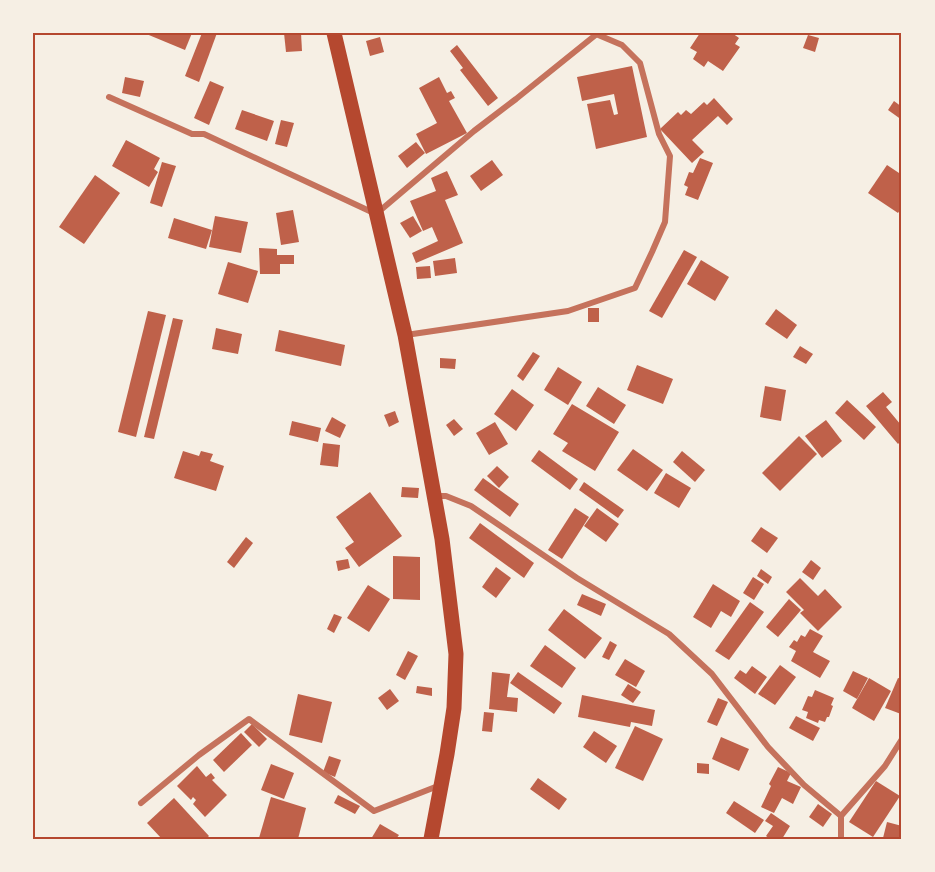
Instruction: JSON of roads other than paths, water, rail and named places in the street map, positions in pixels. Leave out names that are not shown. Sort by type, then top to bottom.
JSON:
[{"type":"main road","points":[[334,33],[405,335],[442,538],[456,654],[454,708],[431,839]]},
{"type":"street","points":[[109,97],[192,134],[204,134],[376,214],[474,131],[597,34],[622,45],[640,63],[659,134],[670,156],[665,222],[635,288],[568,311],[405,335]]},
{"type":"street","points":[[434,496],[446,496],[471,506],[577,578],[669,634],[712,674],[768,747],[804,785],[841,816]]},
{"type":"street","points":[[141,803],[199,755],[249,718],[374,811],[441,785]]},
{"type":"street","points":[[841,839],[841,816],[885,766],[902,739]]}]
